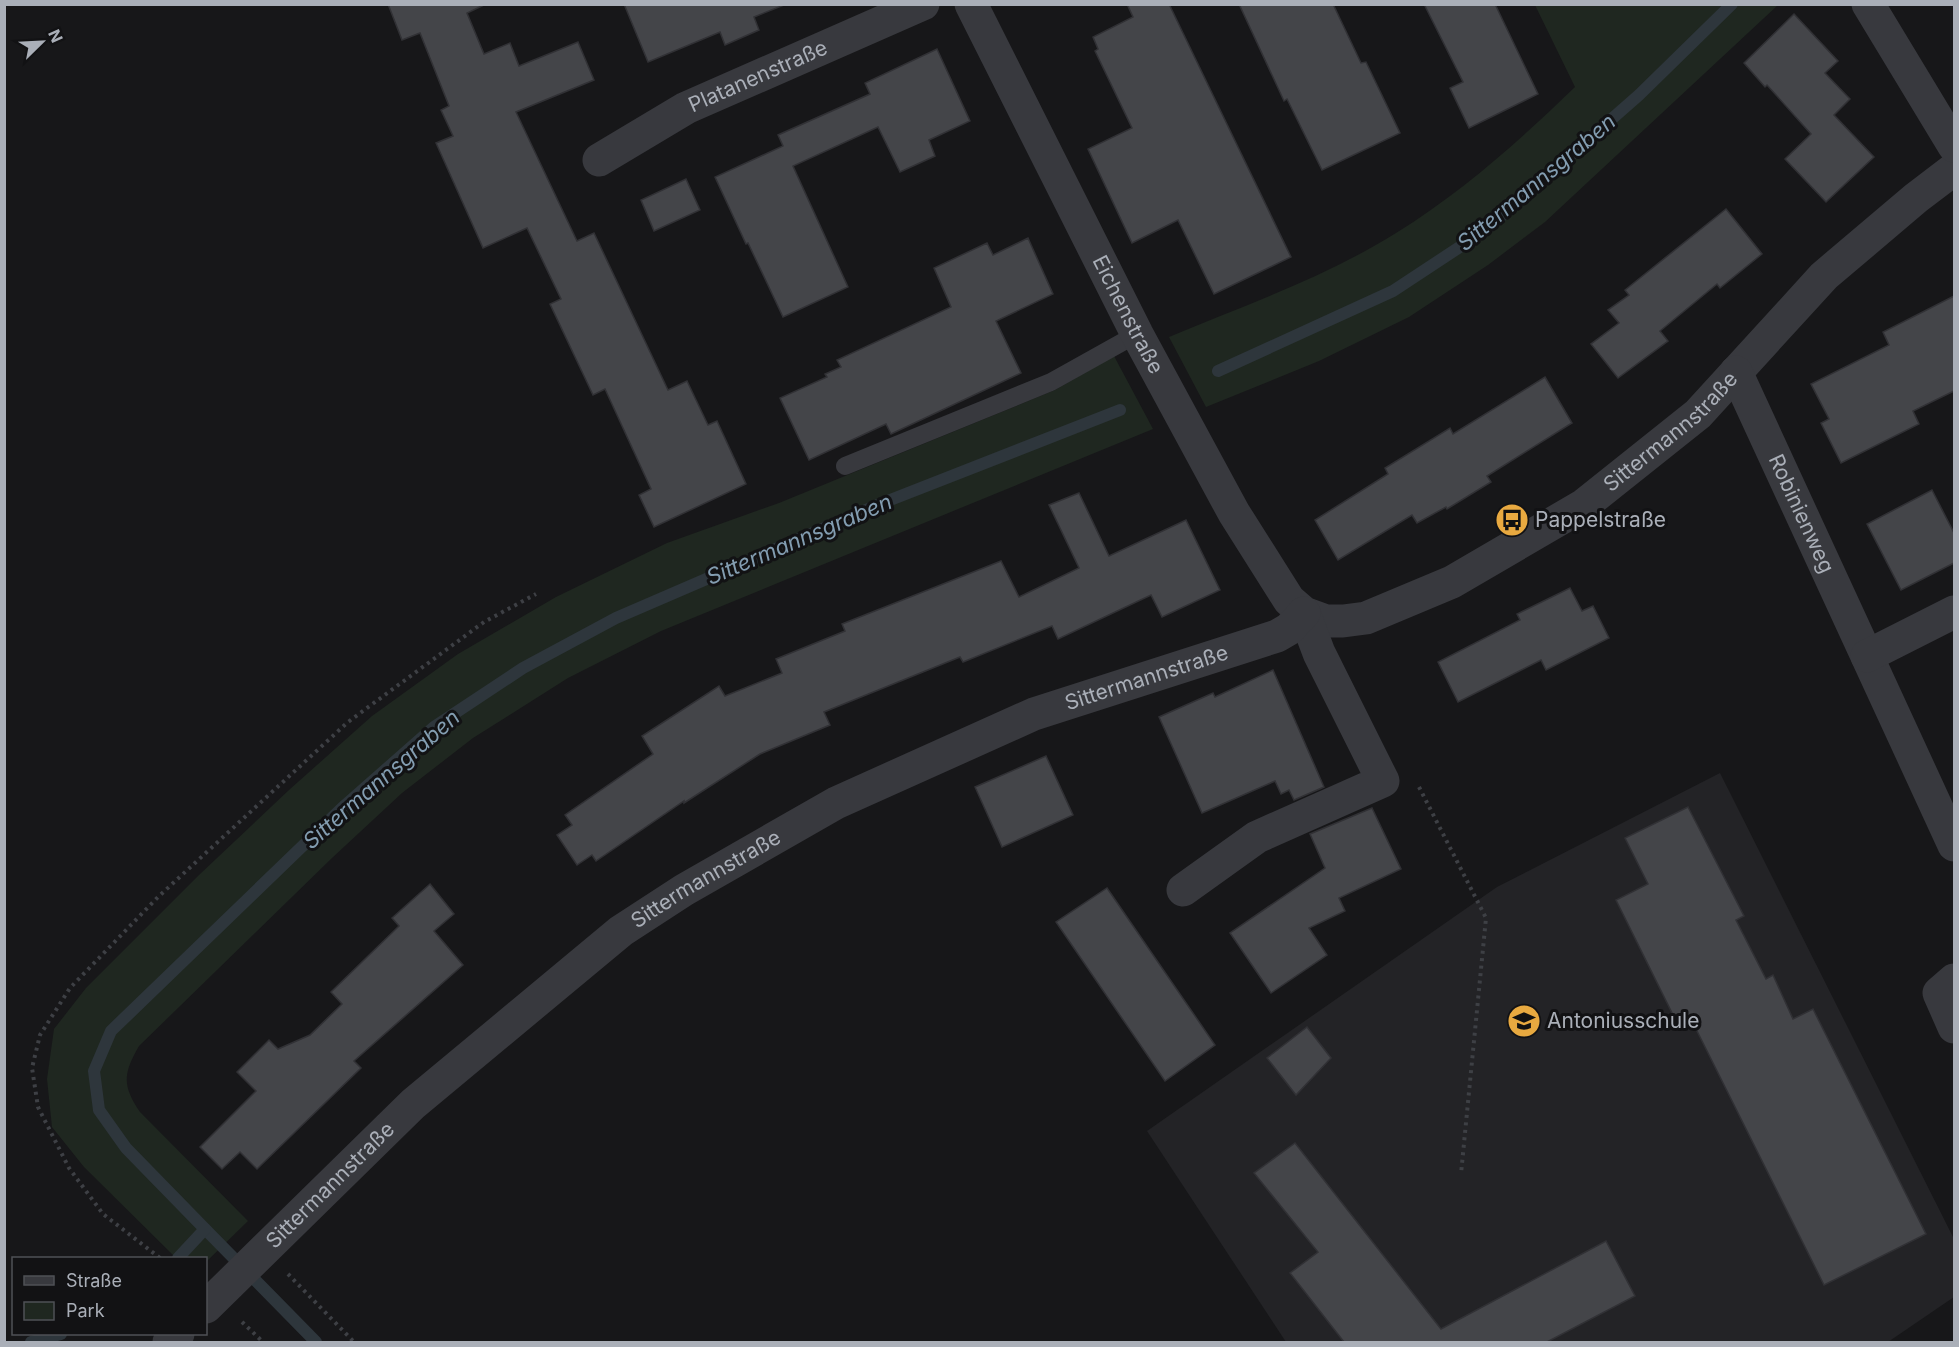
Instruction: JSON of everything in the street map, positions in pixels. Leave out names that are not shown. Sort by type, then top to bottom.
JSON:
[{"type":"street","name":"Platanenstraße","points":[[599,160],[686,108],[923,4]]},
{"type":"street","name":"Eichenstraße","points":[[971,4],[1137,334],[1234,513],[1289,600],[1304,612]]},
{"type":"street","points":[[1869,4],[1954,146]]},
{"type":"street","name":"Sittermannstraße","points":[[216,1297],[413,1104],[621,931],[684,890],[836,803],[1034,714],[1277,636],[1289,628],[1304,612],[1326,621],[1366,618],[1452,582],[1584,505],[1698,414],[1824,276],[1916,198],[1954,170]]},
{"type":"street","name":"Robinienweg","points":[[1736,372],[1954,845]]},
{"type":"street","points":[[1184,890],[1257,837],[1383,781],[1319,653],[1304,612]]},
{"type":"street","points":[[1867,656],[1954,612]]},
{"type":"street","points":[[1954,980],[1939,993],[1954,1027]]},
{"type":"lane","points":[[845,466],[1051,382],[1137,334]]},
{"type":"path","points":[[158,1257],[103,1214],[69,1168],[38,1107],[32,1068],[40,1035],[70,988],[158,897],[348,722],[484,622],[536,594]]},
{"type":"path","points":[[1415,780],[1486,918],[1461,1174]]},
{"type":"path","points":[[260,1255],[354,1342]]},
{"type":"shaded area","name":"Antoniusschule","points":[[1720,773],[1954,1239],[1954,1297],[1888,1342],[1286,1342],[1147,1131],[1497,887]]},
{"type":"green space","points":[[1535,5],[1778,5],[1545,222],[1488,265],[1409,317],[1319,361],[1206,407],[1169,337],[1313,277],[1396,233],[1489,165],[1575,87]]},
{"type":"green space","points":[[1114,356],[1153,429],[661,631],[568,678],[473,738],[402,793],[139,1046],[130,1064],[127,1079],[134,1103],[140,1112],[248,1221],[207,1261],[207,1257],[175,1257],[84,1167],[52,1127],[47,1079],[54,1029],[86,988],[199,875],[372,716],[458,654],[556,597],[667,543],[779,503],[1055,390]]},
{"type":"building","points":[[388,4],[486,4],[467,13],[484,54],[510,43],[519,66],[578,42],[594,80],[516,112],[577,241],[594,233],[668,390],[687,381],[708,425],[717,421],[746,484],[654,527],[639,495],[651,489],[605,389],[593,395],[550,304],[561,299],[527,228],[483,248],[436,143],[453,136],[441,110],[449,106],[420,33],[402,40]]},
{"type":"building","points":[[624,4],[784,5],[754,17],[759,30],[725,45],[720,32],[648,62]]},
{"type":"building","points":[[1127,4],[1169,4],[1291,257],[1214,294],[1178,220],[1132,243],[1088,149],[1132,128],[1095,51],[1098,49],[1093,37],[1133,17]]},
{"type":"building","points":[[1239,4],[1333,4],[1361,63],[1366,62],[1400,133],[1322,170],[1287,99],[1284,101]]},
{"type":"building","points":[[1424,4],[1495,4],[1538,94],[1469,128],[1450,88],[1463,82]]},
{"type":"building","points":[[1794,14],[1838,61],[1825,73],[1850,99],[1834,115],[1874,157],[1826,202],[1785,159],[1811,134],[1744,63]]},
{"type":"building","points":[[937,49],[970,121],[929,140],[935,156],[900,172],[878,127],[793,166],[848,287],[783,317],[715,177],[783,146],[778,135],[870,94],[865,83]]},
{"type":"building","points":[[686,179],[700,210],[654,231],[641,200]]},
{"type":"building","points":[[1726,209],[1762,254],[1720,288],[1717,284],[1660,331],[1668,341],[1618,378],[1591,344],[1619,323],[1608,310],[1629,295],[1625,290]]},
{"type":"building","points":[[1028,238],[1053,294],[996,321],[1021,373],[891,434],[886,424],[809,460],[780,398],[827,377],[825,374],[841,367],[837,360],[951,307],[934,268],[987,243],[993,255]]},
{"type":"building","points":[[1954,296],[1954,391],[1913,411],[1919,424],[1841,463],[1821,423],[1829,419],[1811,384],[1889,345],[1883,332]]},
{"type":"building","points":[[1545,377],[1572,423],[1487,476],[1491,482],[1447,509],[1446,507],[1417,523],[1412,515],[1338,560],[1315,520],[1388,474],[1385,468],[1450,428],[1453,434]]},
{"type":"building","points":[[1932,490],[1954,533],[1954,563],[1901,590],[1867,524]]},
{"type":"building","points":[[1079,493],[1109,556],[1186,520],[1220,590],[1162,617],[1151,595],[1058,639],[1052,626],[963,662],[960,657],[824,712],[830,725],[760,754],[684,803],[684,801],[596,861],[592,855],[577,865],[557,835],[572,825],[565,815],[653,754],[642,736],[719,686],[725,696],[782,673],[776,659],[845,631],[842,624],[1001,561],[1019,597],[1079,568],[1049,505]]},
{"type":"building","points":[[1570,588],[1582,611],[1593,606],[1609,638],[1546,670],[1541,660],[1458,702],[1438,662],[1520,620],[1517,614]]},
{"type":"building","points":[[1273,670],[1324,787],[1294,800],[1289,790],[1281,794],[1275,781],[1202,813],[1159,717],[1213,693],[1215,697]]},
{"type":"building","points":[[1046,756],[1073,815],[1002,847],[975,787]]},
{"type":"building","points":[[1688,807],[1744,916],[1736,920],[1766,979],[1773,975],[1793,1019],[1813,1009],[1926,1234],[1824,1285],[1691,1019],[1678,1025],[1616,900],[1648,884],[1625,838]]},
{"type":"building","points":[[1372,808],[1401,869],[1339,898],[1345,911],[1309,928],[1327,955],[1271,993],[1230,933],[1325,868],[1310,834]]},
{"type":"building","points":[[430,884],[454,914],[434,931],[463,965],[354,1061],[361,1068],[257,1169],[240,1152],[222,1169],[200,1147],[256,1091],[237,1072],[269,1040],[278,1049],[310,1035],[342,1004],[331,992],[399,926],[392,918]]},
{"type":"building","points":[[1107,888],[1215,1045],[1165,1081],[1056,922]]},
{"type":"building","points":[[1307,1027],[1331,1058],[1296,1095],[1267,1058]]},
{"type":"building","points":[[1295,1143],[1441,1329],[1606,1241],[1635,1296],[1547,1342],[1344,1342],[1290,1273],[1318,1252],[1254,1173]]},
{"type":"waterway","name":"Sittermannsgraben","points":[[1218,371],[1393,291],[1484,231],[1639,95],[1732,4]]},
{"type":"waterway","name":"Sittermannsgraben","points":[[179,1257],[205,1229],[126,1148],[99,1110],[94,1071],[111,1031],[342,808],[434,727],[523,668],[616,618],[880,504],[1120,410]]},
{"type":"waterway","points":[[205,1229],[316,1342]]},
{"type":"waterway","name":"Sittermannsgraben","points":[[31,1342],[57,1335]]},
{"type":"place","name":"Pappelstraße","points":[[1512,520]]},
{"type":"place","name":"Antoniusschule","points":[[1524,1021]]}]
